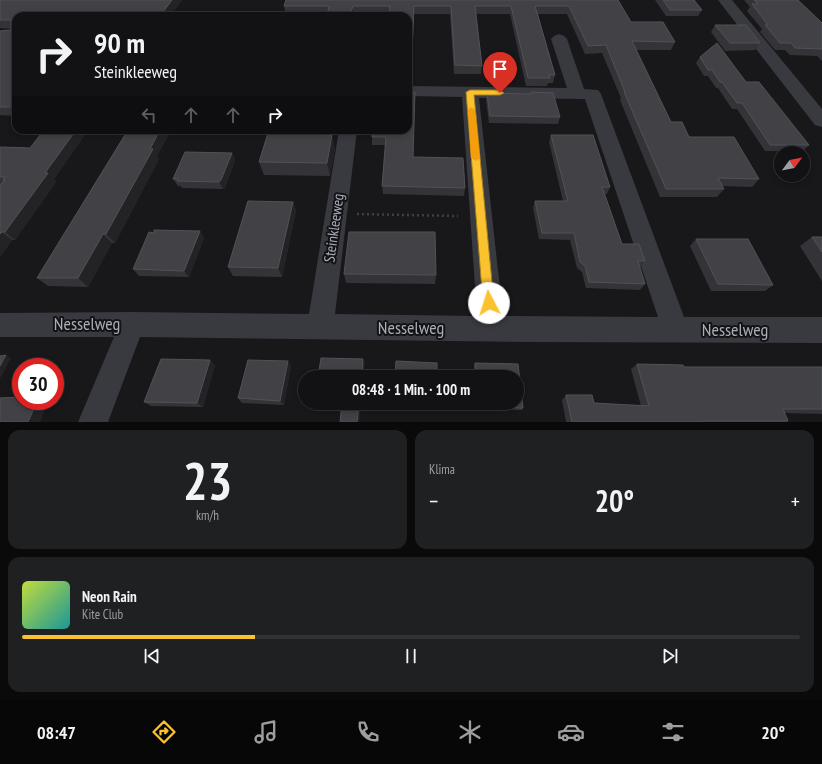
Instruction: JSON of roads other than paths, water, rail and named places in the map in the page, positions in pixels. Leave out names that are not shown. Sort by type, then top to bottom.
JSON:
[{"type":"street","points":[[725,0],[822,121]]},
{"type":"street","points":[[559,39],[577,94]]},
{"type":"street","points":[[412,91],[592,94],[675,329]]},
{"type":"street","points":[[470,92],[491,328]]},
{"type":"street","name":"Steinkleeweg","points":[[320,326],[347,134]]},
{"type":"street","points":[[92,422],[132,324]]},
{"type":"street","name":"Nesselweg","points":[[0,325],[132,324],[377,328],[822,330]]}]
